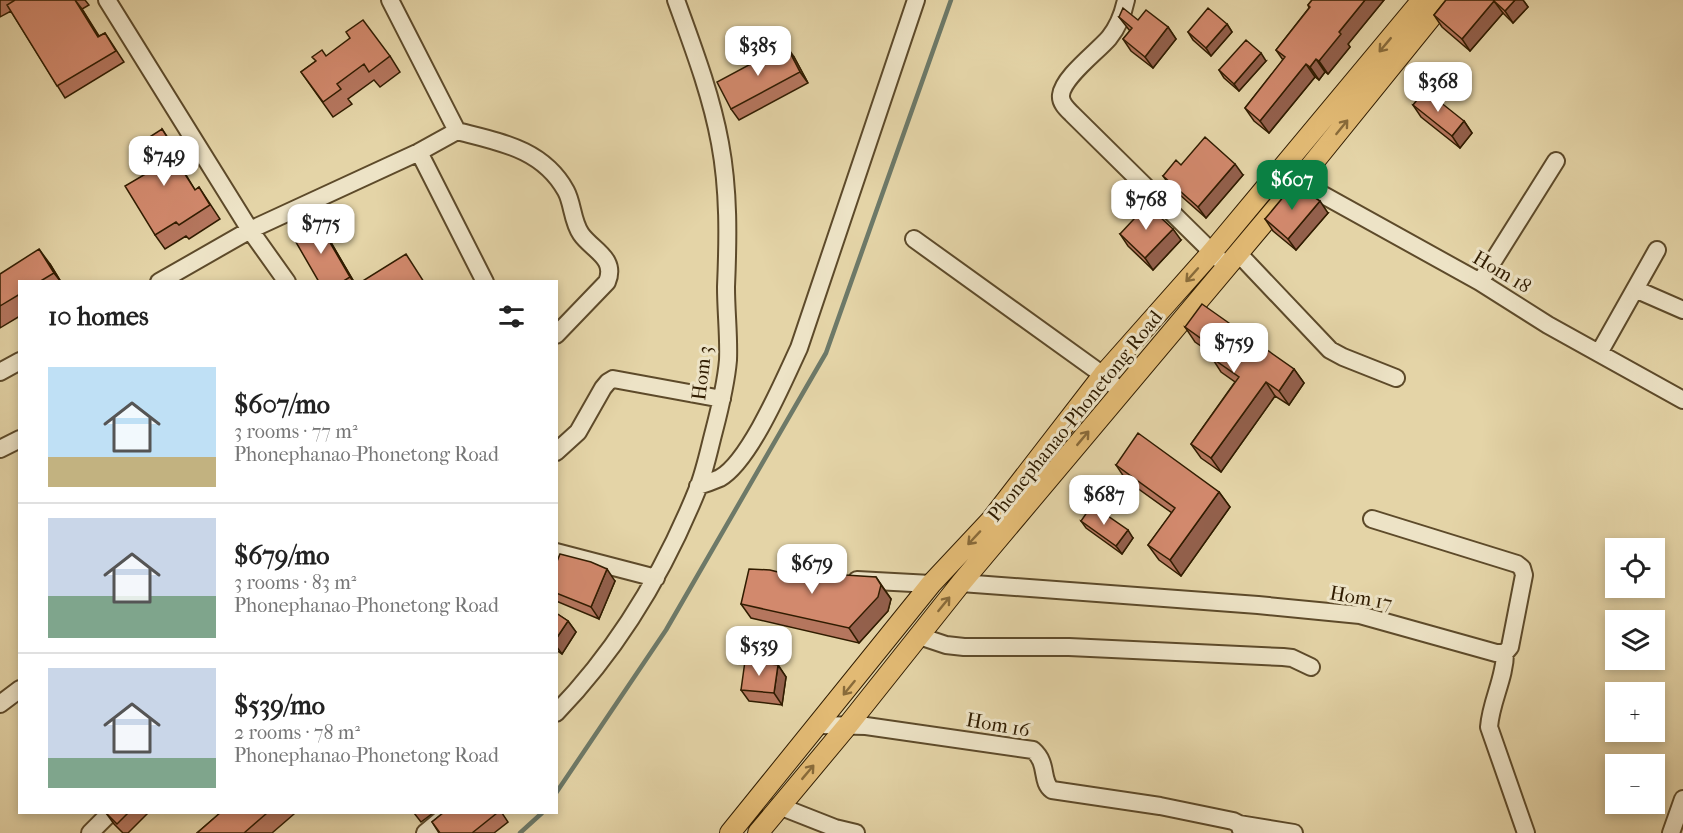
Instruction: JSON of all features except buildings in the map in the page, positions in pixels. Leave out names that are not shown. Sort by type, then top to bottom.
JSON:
[{"type":"main road","name":"Phonephanao-Phonetong Road","points":[[758,833],[961,583],[998,525],[1103,375],[1212,252],[1422,0]]},
{"type":"main road","name":"Phonephanao-Phonetong Road","points":[[730,833],[931,584],[998,525],[1121,392],[1298,181],[1445,0]]},
{"type":"street","points":[[107,0],[250,230],[286,280]]},
{"type":"street","points":[[390,0],[457,131]]},
{"type":"street","name":"Hom 3","points":[[558,711],[572,698],[620,634],[656,578],[698,486],[722,399],[728,359],[726,188],[720,143],[709,95],[676,0]]},
{"type":"street","points":[[698,486],[721,477],[740,459],[774,402],[799,348],[916,0]]},
{"type":"street","points":[[1126,0],[1124,13],[1110,36],[1067,81],[1061,94],[1062,101],[1072,114],[1212,252],[1232,260],[1330,350],[1396,378]]},
{"type":"street","points":[[162,280],[250,230],[419,152],[457,131],[505,144],[543,162],[555,174],[567,193],[573,217],[581,234],[608,262],[610,274],[607,282],[558,333]]},
{"type":"street","points":[[419,152],[484,280]]},
{"type":"street","points":[[1480,282],[1556,161]]},
{"type":"street","name":"Hom 18","points":[[1298,181],[1480,282],[1548,325],[1683,400]]},
{"type":"street","points":[[914,239],[1103,375],[1121,392]]},
{"type":"street","points":[[1599,354],[1658,250]]},
{"type":"street","points":[[1635,289],[1683,310]]},
{"type":"street","points":[[0,372],[18,362]]},
{"type":"street","points":[[558,450],[578,432],[603,388],[613,380],[722,399]]},
{"type":"street","points":[[0,449],[18,440]]},
{"type":"street","points":[[1372,519],[1517,564],[1522,568],[1524,574],[1510,647],[1505,653],[1505,667],[1490,716],[1489,727],[1526,833]]},
{"type":"street","points":[[558,553],[656,578]]},
{"type":"street","points":[[841,579],[931,584]]},
{"type":"street","name":"Hom 17","points":[[961,583],[1258,605],[1360,615],[1496,653],[1505,653]]},
{"type":"street","points":[[919,636],[946,645],[964,647],[1069,647],[1283,657],[1311,667]]},
{"type":"street","points":[[0,704],[18,690]]},
{"type":"street","name":"Hom 16","points":[[819,725],[848,725],[1033,750],[1043,763],[1047,785],[1052,790],[1160,806],[1233,820],[1240,829]]},
{"type":"street","points":[[1671,833],[1683,799]]},
{"type":"street","points":[[780,806],[835,828],[855,833]]},
{"type":"street","points":[[90,833],[109,814]]},
{"type":"street","points":[[425,833],[448,814]]},
{"type":"street","points":[[1240,829],[1294,833]]},
{"type":"waterway","points":[[558,790],[666,630],[826,353],[951,0]]},
{"type":"waterway","points":[[520,833],[541,814]]}]
